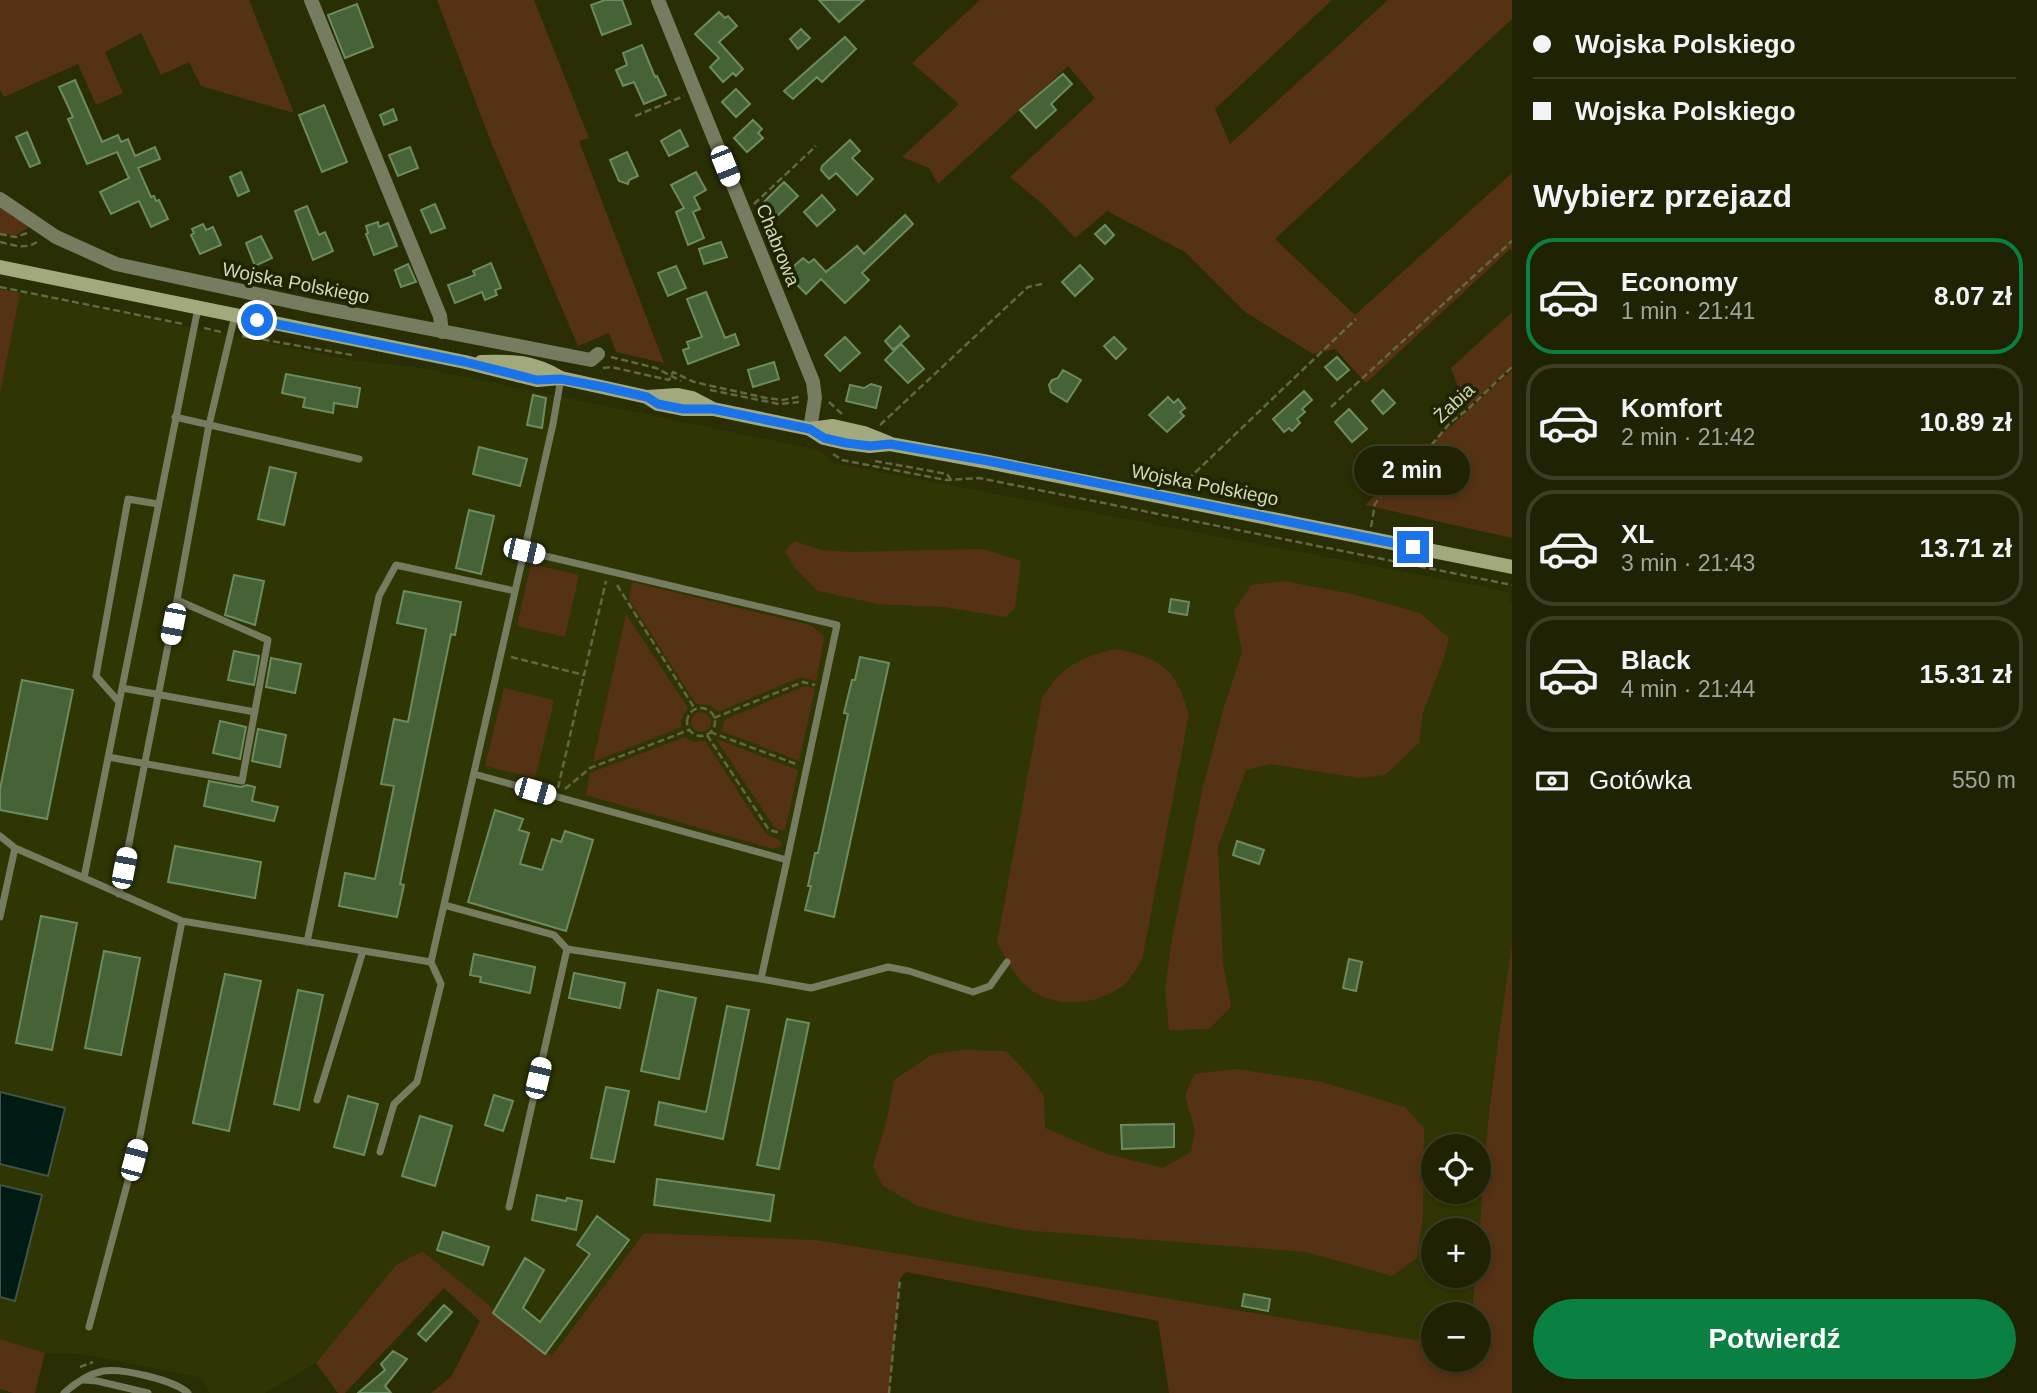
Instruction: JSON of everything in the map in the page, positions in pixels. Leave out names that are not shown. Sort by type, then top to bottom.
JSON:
[{"type":"main road","name":"Wojska Polskiego","points":[[0,267],[465,362],[537,380],[561,379],[647,397],[658,404],[683,409],[713,409],[810,429],[824,438],[852,444],[890,444],[1512,567]]},
{"type":"street","points":[[310,0],[440,316],[442,331]]},
{"type":"street","name":"Chabrowa","points":[[658,0],[813,382],[815,398],[810,429]]},
{"type":"street","name":"Wojska Polskiego","points":[[0,199],[46,231],[99,258],[143,270],[591,360],[598,354]]},
{"type":"lane","points":[[84,878],[198,308]]},
{"type":"lane","points":[[119,894],[209,425],[235,315]]},
{"type":"lane","points":[[380,1152],[394,1104],[417,1082],[441,984],[431,962],[561,379]]},
{"type":"lane","points":[[176,417],[359,459]]},
{"type":"lane","points":[[119,702],[96,676],[128,499],[158,504]]},
{"type":"lane","points":[[524,551],[837,625],[761,979]]},
{"type":"lane","points":[[307,942],[379,596],[396,565],[515,591]]},
{"type":"lane","points":[[108,757],[242,781],[268,640],[177,600]]},
{"type":"lane","points":[[122,688],[255,712]]},
{"type":"lane","points":[[474,774],[787,860]]},
{"type":"lane","points":[[0,836],[15,848],[182,921],[431,962]]},
{"type":"lane","points":[[0,917],[15,848]]},
{"type":"lane","points":[[444,905],[554,935],[567,949],[811,988],[888,967],[973,992],[990,986],[1007,962]]},
{"type":"lane","points":[[89,1327],[140,1136],[182,921]]},
{"type":"lane","points":[[509,1207],[567,949]]},
{"type":"lane","points":[[317,1100],[363,951]]},
{"type":"lane","points":[[64,1393],[99,1372],[117,1371],[172,1383],[188,1393]]},
{"type":"lane","points":[[80,1381],[97,1381],[148,1393]]},
{"type":"path","points":[[635,116],[695,91]]},
{"type":"path","points":[[745,213],[816,146]]},
{"type":"path","points":[[0,234],[21,237],[30,229]]},
{"type":"path","points":[[0,242],[29,247],[46,231]]},
{"type":"path","points":[[1331,408],[1512,241]]},
{"type":"path","points":[[877,427],[1028,287],[1042,284]]},
{"type":"path","points":[[1174,499],[1179,488],[1190,477],[1356,319]]},
{"type":"path","name":"Żabia","points":[[1371,527],[1376,504],[1382,495],[1418,461],[1450,423],[1512,367]]},
{"type":"path","points":[[842,453],[947,474],[951,480],[979,478],[1512,586]]},
{"type":"path","points":[[556,797],[608,571]]},
{"type":"path","points":[[608,571],[695,709]]},
{"type":"path","points":[[501,655],[584,675]]},
{"type":"path","points":[[709,733],[714,718],[803,682],[824,687]]},
{"type":"path","points":[[714,718],[704,708],[695,709],[687,719],[689,730],[697,736],[709,733],[807,767]]},
{"type":"path","points":[[556,797],[590,768],[689,730]]},
{"type":"path","points":[[709,733],[769,830],[792,837]]},
{"type":"path","points":[[889,1393],[900,1279]]},
{"type":"shaded area","points":[[0,0],[249,0],[294,113],[201,86],[189,62],[161,75],[141,33],[105,52],[123,93],[96,105],[78,64],[4,97],[0,90]]},
{"type":"shaded area","points":[[437,0],[534,0],[589,138],[579,141],[664,363],[616,352],[609,333],[578,346],[491,142]]},
{"type":"shaded area","points":[[980,0],[1332,0],[1215,109],[1230,144],[1388,0],[1512,0],[1512,19],[1275,239],[1355,315],[1512,173],[1512,251],[1510,249],[1366,383],[1335,349],[1313,354],[1245,312],[1185,252],[1107,211],[1075,238],[1045,206],[1010,177],[1095,98],[1068,66],[938,184],[929,168],[902,157],[959,104],[912,63]]},
{"type":"shaded area","points":[[0,205],[28,228],[16,235],[0,233]]},
{"type":"shaded area","points":[[0,289],[20,293],[0,394]]},
{"type":"shaded area","points":[[20,293],[351,360],[421,368],[819,450],[833,463],[1510,592],[1512,945],[1488,1134],[1421,1134],[1421,1204],[1482,1204],[1481,1218],[1421,1218],[1421,1288],[1474,1288],[1473,1302],[1421,1302],[1421,1341],[817,1240],[645,1233],[552,1356],[421,1251],[396,1265],[316,1363],[265,1393],[209,1393],[202,1378],[84,1354],[45,1353],[0,1339],[0,394]]},
{"type":"shaded area","points":[[1512,312],[1512,367],[1469,406],[1465,405],[1451,368]]},
{"type":"shaded area","points":[[1512,370],[1512,538],[1365,505]]},
{"type":"shaded area","points":[[794,541],[821,550],[850,552],[983,549],[1021,561],[1015,608],[1005,617],[944,607],[878,604],[818,591],[795,568],[785,552]]},
{"type":"shaded area","points":[[531,564],[579,575],[565,637],[517,626]]},
{"type":"shaded area","points":[[1283,581],[1352,594],[1420,613],[1449,638],[1444,658],[1423,712],[1419,743],[1385,775],[1360,778],[1270,764],[1246,770],[1218,847],[1223,963],[1231,1007],[1209,1029],[1169,1030],[1165,989],[1173,933],[1203,787],[1242,652],[1234,611],[1251,585]]},
{"type":"shaded area","points":[[632,582],[810,625],[823,635],[824,640],[816,681],[801,677],[718,712],[710,705],[696,704],[629,599]]},
{"type":"shaded area","points":[[626,614],[688,708],[681,720],[681,727],[593,762]]},
{"type":"shaded area","points":[[1117,649],[1146,657],[1165,668],[1178,686],[1189,714],[1142,960],[1129,980],[1103,997],[1089,1001],[1061,1002],[1034,992],[1023,983],[997,943],[1042,698],[1057,678],[1074,664],[1093,655]]},
{"type":"shaded area","points":[[805,686],[815,689],[799,761],[722,731],[724,720]]},
{"type":"shaded area","points":[[504,688],[554,700],[535,778],[485,766]]},
{"type":"shaded area","points":[[701,712],[708,715],[711,722],[708,729],[701,732],[694,729],[691,722],[694,715]]},
{"type":"shaded area","points":[[685,737],[694,742],[705,741],[765,833],[781,841],[781,846],[773,849],[586,795],[590,773]]},
{"type":"shaded area","points":[[716,739],[798,770],[785,831],[775,828]]},
{"type":"shaded area","points":[[1512,945],[1512,1393],[1169,1393],[1158,1321],[906,1272],[900,1279],[889,1393],[431,1393],[451,1377],[480,1321],[444,1288],[345,1393],[338,1393],[316,1363],[396,1265],[422,1251],[552,1356],[644,1233],[817,1240],[1421,1341],[1421,1372],[1491,1372],[1491,1302],[1473,1302],[1474,1288],[1491,1288],[1491,1218],[1481,1218],[1481,1204],[1491,1204],[1491,1134],[1488,1134]]},
{"type":"shaded area","points":[[963,1050],[1006,1051],[1044,1096],[1045,1128],[1107,1154],[1163,1168],[1191,1152],[1195,1130],[1185,1096],[1194,1074],[1235,1069],[1322,1082],[1405,1107],[1424,1128],[1424,1134],[1421,1134],[1423,1216],[1417,1258],[1392,1276],[1306,1252],[1022,1230],[918,1206],[883,1186],[873,1166],[886,1123],[894,1080],[933,1054]]},
{"type":"shaded area","points":[[0,1339],[45,1353],[35,1393],[13,1393],[0,1389]]},
{"type":"water","points":[[0,1092],[65,1108],[48,1176],[0,1164]]},
{"type":"water","points":[[0,1185],[42,1195],[15,1301],[0,1297]]},
{"type":"building","points":[[605,0],[622,0],[631,24],[602,35],[591,5]]},
{"type":"building","points":[[819,0],[864,0],[839,22]]},
{"type":"building","points":[[357,4],[373,47],[345,58],[328,15]]},
{"type":"building","points":[[719,12],[725,18],[728,16],[737,26],[719,42],[743,69],[723,82],[710,67],[719,58],[695,34]]},
{"type":"building","points":[[801,29],[810,38],[798,49],[790,39]]},
{"type":"building","points":[[845,37],[856,49],[822,82],[817,77],[793,99],[784,91]]},
{"type":"building","points":[[642,45],[655,77],[657,76],[666,95],[644,104],[634,82],[623,86],[616,70],[627,65],[623,53]]},
{"type":"building","points":[[1063,74],[1072,84],[1051,104],[1056,110],[1036,128],[1020,110]]},
{"type":"building","points":[[75,80],[102,142],[118,135],[121,142],[128,139],[135,156],[155,147],[160,159],[138,168],[151,197],[159,200],[168,219],[151,227],[139,201],[111,214],[100,192],[129,178],[117,152],[87,164],[68,119],[73,117],[59,87]]},
{"type":"building","points":[[736,89],[750,104],[736,117],[722,102]]},
{"type":"building","points":[[324,105],[347,162],[322,172],[299,115]]},
{"type":"building","points":[[393,109],[397,120],[384,125],[380,115]]},
{"type":"building","points":[[753,120],[762,129],[758,133],[763,138],[747,152],[734,138]]},
{"type":"building","points":[[680,130],[688,146],[669,156],[661,141]]},
{"type":"building","points":[[27,132],[40,163],[30,167],[16,137]]},
{"type":"building","points":[[850,140],[860,151],[852,158],[873,179],[857,195],[836,173],[829,179],[821,170]]},
{"type":"building","points":[[410,147],[418,168],[398,176],[389,155]]},
{"type":"building","points":[[627,152],[638,176],[629,180],[628,184],[619,181],[610,160]]},
{"type":"building","points":[[241,172],[249,191],[238,196],[230,177]]},
{"type":"building","points":[[696,172],[706,190],[694,197],[700,209],[693,212],[704,238],[688,245],[676,212],[684,208],[671,185]]},
{"type":"building","points":[[784,182],[798,196],[776,217],[763,203]]},
{"type":"building","points":[[822,195],[835,210],[817,226],[804,212]]},
{"type":"building","points":[[435,204],[445,228],[431,233],[421,210]]},
{"type":"building","points":[[307,206],[319,235],[325,232],[333,251],[313,260],[295,211]]},
{"type":"building","points":[[905,215],[913,224],[862,273],[869,280],[845,303],[821,279],[806,294],[786,273],[803,258],[809,263],[814,259],[826,272],[857,246],[864,254]]},
{"type":"building","points":[[378,222],[379,227],[388,223],[397,246],[374,255],[366,234],[366,226]]},
{"type":"building","points":[[203,224],[206,230],[213,227],[221,245],[200,254],[191,235],[194,233],[192,229]]},
{"type":"building","points":[[1105,225],[1114,235],[1105,244],[1095,234]]},
{"type":"building","points":[[261,236],[272,258],[255,266],[246,243]]},
{"type":"building","points":[[721,242],[727,257],[704,264],[699,249]]},
{"type":"building","points":[[491,263],[501,288],[495,290],[497,295],[485,300],[482,292],[455,303],[448,285],[475,275],[473,271]]},
{"type":"building","points":[[408,264],[416,282],[401,287],[395,270]]},
{"type":"building","points":[[1080,265],[1093,279],[1075,296],[1062,282]]},
{"type":"building","points":[[676,266],[686,288],[668,296],[658,273]]},
{"type":"building","points":[[706,292],[725,338],[735,334],[739,345],[688,364],[683,350],[689,348],[687,342],[702,337],[687,299]]},
{"type":"building","points":[[900,326],[909,336],[893,350],[885,341]]},
{"type":"building","points":[[845,337],[860,353],[840,371],[825,355]]},
{"type":"building","points":[[1114,337],[1126,349],[1116,359],[1104,346]]},
{"type":"building","points":[[901,344],[924,369],[908,383],[885,360]]},
{"type":"building","points":[[1337,357],[1349,370],[1337,380],[1325,367]]},
{"type":"building","points":[[774,362],[779,379],[753,387],[748,370]]},
{"type":"building","points":[[1063,370],[1081,380],[1067,402],[1051,392],[1049,385]]},
{"type":"building","points":[[286,374],[360,388],[357,407],[334,403],[333,413],[303,407],[305,398],[282,393]]},
{"type":"building","points":[[871,384],[881,387],[876,408],[846,401],[850,385],[864,388]]},
{"type":"building","points":[[1383,390],[1395,403],[1383,414],[1372,401]]},
{"type":"building","points":[[1304,391],[1312,400],[1302,409],[1305,412],[1297,419],[1300,423],[1292,431],[1289,428],[1284,432],[1273,419]]},
{"type":"building","points":[[533,395],[546,398],[542,428],[527,425]]},
{"type":"building","points":[[1168,397],[1174,403],[1178,399],[1185,408],[1180,412],[1184,416],[1167,432],[1149,415]]},
{"type":"building","points":[[1349,409],[1367,429],[1352,442],[1335,422]]},
{"type":"building","points":[[479,447],[527,459],[520,486],[473,474]]},
{"type":"building","points":[[270,467],[296,473],[284,525],[258,519]]},
{"type":"building","points":[[469,510],[494,516],[481,574],[456,568]]},
{"type":"building","points":[[234,575],[264,581],[255,625],[225,615]]},
{"type":"building","points":[[404,591],[461,602],[455,635],[451,634],[432,726],[400,884],[404,885],[397,917],[339,906],[345,873],[375,879],[394,786],[381,784],[394,719],[408,722],[426,629],[397,623]]},
{"type":"building","points":[[1171,599],[1189,602],[1187,615],[1169,612]]},
{"type":"building","points":[[234,651],[259,656],[254,685],[228,680]]},
{"type":"building","points":[[860,657],[889,663],[834,917],[805,910],[815,853],[818,853],[848,714],[844,713]]},
{"type":"building","points":[[271,658],[301,664],[295,693],[266,687]]},
{"type":"building","points":[[22,680],[73,690],[47,819],[0,810],[0,789]]},
{"type":"building","points":[[220,721],[246,727],[240,759],[213,753]]},
{"type":"building","points":[[258,729],[286,735],[280,767],[252,761]]},
{"type":"building","points":[[209,781],[255,787],[252,801],[278,807],[274,821],[204,806]]},
{"type":"building","points":[[495,810],[523,819],[519,830],[529,833],[520,864],[542,870],[552,839],[561,842],[565,831],[593,840],[566,931],[468,902]]},
{"type":"building","points":[[1237,841],[1264,850],[1259,864],[1233,855]]},
{"type":"building","points":[[175,846],[261,862],[255,898],[168,882]]},
{"type":"building","points":[[41,916],[77,923],[52,1050],[16,1043]]},
{"type":"building","points":[[104,951],[140,958],[121,1055],[85,1048]]},
{"type":"building","points":[[474,954],[535,967],[530,993],[480,982],[481,977],[470,975]]},
{"type":"building","points":[[1349,959],[1362,962],[1356,991],[1343,988]]},
{"type":"building","points":[[574,973],[625,983],[620,1008],[569,998]]},
{"type":"building","points":[[225,974],[261,981],[229,1131],[193,1123]]},
{"type":"building","points":[[298,990],[323,995],[299,1110],[274,1104]]},
{"type":"building","points":[[658,990],[696,998],[679,1079],[641,1071]]},
{"type":"building","points":[[727,1006],[749,1010],[723,1139],[655,1125],[659,1102],[706,1112]]},
{"type":"building","points":[[787,1019],[809,1023],[779,1169],[757,1165]]},
{"type":"building","points":[[606,1087],[629,1091],[614,1162],[591,1158]]},
{"type":"building","points":[[494,1095],[513,1101],[503,1131],[485,1125]]},
{"type":"building","points":[[348,1096],[378,1104],[364,1155],[334,1147]]},
{"type":"building","points":[[420,1116],[452,1126],[435,1186],[402,1176]]},
{"type":"building","points":[[1174,1124],[1174,1147],[1122,1149],[1121,1125]]},
{"type":"building","points":[[657,1179],[774,1195],[770,1221],[654,1205]]},
{"type":"building","points":[[537,1195],[566,1201],[567,1198],[582,1201],[576,1230],[532,1220]]},
{"type":"building","points":[[597,1216],[629,1240],[545,1354],[493,1313],[525,1258],[544,1270],[523,1308],[540,1322],[590,1254],[577,1245]]},
{"type":"building","points":[[443,1232],[489,1247],[483,1265],[437,1250]]},
{"type":"building","points":[[1244,1294],[1270,1299],[1268,1311],[1242,1306]]},
{"type":"building","points":[[444,1305],[452,1312],[426,1341],[418,1334]]},
{"type":"building","points":[[393,1351],[407,1359],[385,1386],[391,1393],[358,1393],[385,1370],[381,1364]]},
{"type":"route","points":[[257,320],[465,362],[537,380],[561,379],[603,387],[683,409],[713,409],[810,429],[824,438],[846,443],[862,446],[890,444],[988,461],[1413,547]]}]
